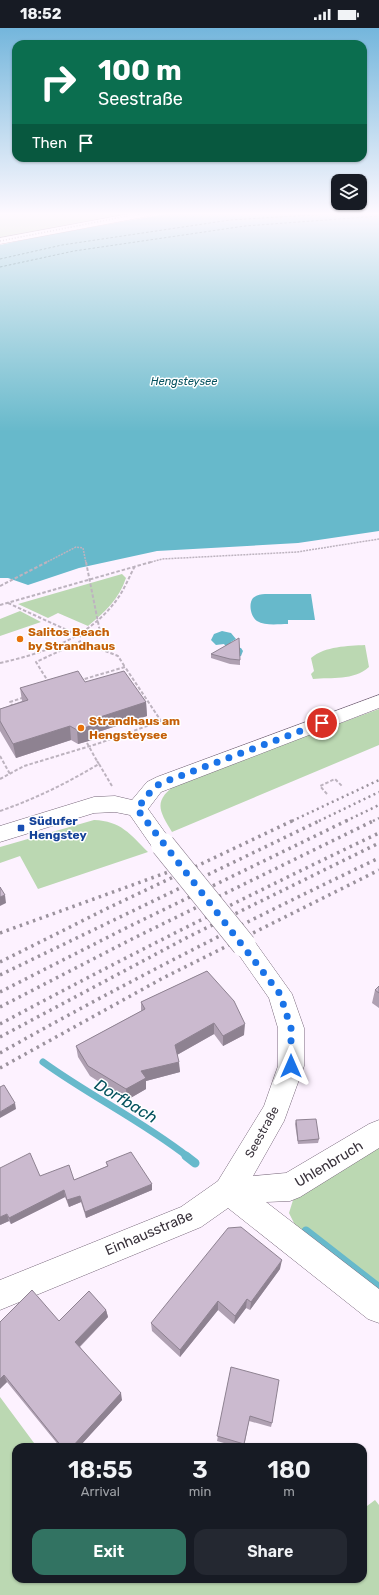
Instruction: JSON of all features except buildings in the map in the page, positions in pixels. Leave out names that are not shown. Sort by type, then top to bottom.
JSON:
[{"type":"street","points":[[0,834],[94,805],[114,804],[137,809],[154,787],[164,782],[379,702]]},
{"type":"street","name":"Seestraße","points":[[137,809],[163,845],[244,945],[280,994],[291,1028],[291,1066],[275,1112],[228,1191]]},
{"type":"street","name":"Uhlenbruch","points":[[228,1191],[290,1187],[379,1133]]},
{"type":"street","points":[[228,1191],[379,1308]]},
{"type":"street","name":"Einhausstraße","points":[[0,1295],[191,1217],[228,1191]]},
{"type":"path","points":[[0,605],[162,559],[177,557],[297,552],[379,539]]},
{"type":"path","points":[[0,586],[76,547],[83,548],[100,632],[90,636]]},
{"type":"path","points":[[0,663],[50,649],[88,630],[116,603],[136,566]]},
{"type":"path","points":[[8,603],[82,637]]},
{"type":"path","points":[[51,686],[36,662],[81,641]]},
{"type":"path","points":[[0,779],[24,766],[97,744],[161,720],[118,656],[95,647]]},
{"type":"path","points":[[74,682],[125,667]]},
{"type":"path","points":[[15,712],[10,702],[31,695]]},
{"type":"path","points":[[87,743],[113,787]]},
{"type":"path","points":[[0,756],[10,774]]},
{"type":"path","points":[[0,811],[24,804],[44,795],[99,764]]},
{"type":"path","points":[[327,794],[320,786],[335,779],[343,787]]},
{"type":"green space","points":[[122,574],[126,578],[120,592],[106,610],[88,626],[58,613],[48,618],[18,604]]},
{"type":"green space","points":[[20,611],[41,622],[0,636],[0,619]]},
{"type":"green space","points":[[365,645],[369,667],[363,671],[342,678],[313,679],[311,674],[314,671],[311,658],[317,654],[337,647]]},
{"type":"green space","points":[[379,709],[379,745],[172,832],[163,817],[160,805],[162,799],[171,788],[179,782]]},
{"type":"green space","points":[[94,820],[111,823],[118,826],[130,834],[148,852],[38,889],[20,856],[0,863],[0,847]]},
{"type":"green space","points":[[379,1140],[379,1293],[295,1225],[289,1213],[294,1197]]},
{"type":"green space","points":[[0,1397],[34,1443],[12,1443],[12,1583],[367,1583],[367,1506],[375,1500],[379,1505],[379,1595],[0,1595]]},
{"type":"water","name":"Hengsteysee","points":[[0,286],[379,286],[379,531],[298,543],[157,551],[79,568],[28,585],[8,578],[0,578]]},
{"type":"water","points":[[260,594],[311,594],[315,620],[288,620],[288,624],[260,623],[253,617],[251,601]]},
{"type":"water","points":[[222,631],[231,633],[236,639],[231,642],[234,647],[241,648],[243,651],[241,656],[235,658],[224,644],[216,645],[211,640],[214,634]]},
{"type":"waterway","name":"Dorfbach","points":[[43,1062],[153,1132],[188,1157]]},
{"type":"waterway","name":"Dorfbach","points":[[186,1156],[195,1163]]},
{"type":"waterway","points":[[306,1231],[379,1288]]},
{"type":"railway","points":[[292,821],[379,780]]},
{"type":"railway","points":[[319,821],[379,792]]},
{"type":"railway","points":[[346,821],[379,805]]},
{"type":"railway","points":[[375,820],[379,818]]},
{"type":"railway","points":[[0,962],[110,907],[294,820]]},
{"type":"railway","points":[[0,975],[321,820]]},
{"type":"railway","points":[[0,992],[126,928],[348,820]]},
{"type":"railway","points":[[0,1007],[134,938],[375,820]]},
{"type":"railway","points":[[0,1024],[188,926],[379,833]]},
{"type":"railway","points":[[0,1037],[188,937],[379,843]]},
{"type":"railway","points":[[0,1053],[188,952],[379,858]]},
{"type":"railway","points":[[0,933],[182,867]]},
{"type":"railway","points":[[0,1068],[163,978],[379,870]]},
{"type":"place","name":"Salitos Beach by Strandhaus","points":[[20,639]]},
{"type":"place","name":"Strandhaus am Hengsteysee","points":[[81,728]]},
{"type":"place","name":"Südufer Hengstey","points":[[21,828]]},
{"type":"route","points":[[291,1066],[291,1028],[280,994],[244,945],[163,845],[137,809],[154,787],[164,782],[322,723]]}]
